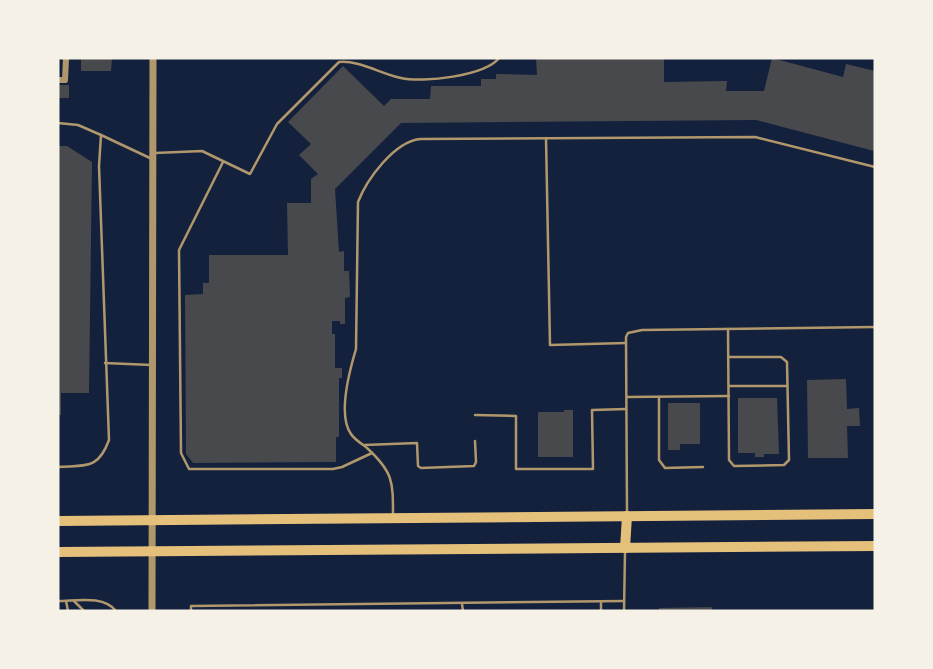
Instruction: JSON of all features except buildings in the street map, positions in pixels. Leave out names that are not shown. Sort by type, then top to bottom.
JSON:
[{"type":"highway","points":[[58,521],[875,514]]},
{"type":"highway","points":[[625,548],[626,516]]},
{"type":"highway","points":[[58,552],[875,546]]},
{"type":"street","points":[[58,80],[65,80],[66,58]]},
{"type":"street","points":[[152,611],[153,58]]},
{"type":"lane","points":[[58,123],[78,125],[152,156],[202,151],[250,174],[277,124],[339,62],[406,79],[467,75],[495,63],[499,58]]},
{"type":"lane","points":[[58,467],[92,465],[103,455],[109,440],[99,166],[101,135]]},
{"type":"lane","points":[[393,518],[393,483],[388,470],[350,434],[346,421],[346,402],[349,372],[356,349],[358,202],[365,184],[401,146],[412,140],[755,137],[875,167]]},
{"type":"lane","points":[[546,138],[550,345],[626,343]]},
{"type":"lane","points":[[223,162],[179,250],[181,453],[184,463],[189,469],[333,469],[372,453]]},
{"type":"lane","points":[[626,516],[628,333],[642,330],[875,327]]},
{"type":"lane","points":[[728,329],[728,357],[729,386],[729,460],[734,466],[784,465],[789,460],[787,362],[781,357],[728,357]]},
{"type":"lane","points":[[105,363],[151,365]]},
{"type":"lane","points":[[729,386],[787,386]]},
{"type":"lane","points":[[626,397],[729,396]]},
{"type":"lane","points":[[659,397],[659,460],[665,468],[703,467]]},
{"type":"lane","points":[[475,415],[516,416],[516,469],[593,470],[592,410],[626,409]]},
{"type":"lane","points":[[363,445],[417,443],[418,466],[434,468],[474,466],[475,441]]},
{"type":"lane","points":[[624,611],[625,548]]},
{"type":"lane","points":[[58,601],[100,600],[110,604],[116,611]]},
{"type":"lane","points":[[66,601],[68,611]]},
{"type":"lane","points":[[74,601],[84,611]]},
{"type":"lane","points":[[191,611],[191,606],[624,601]]},
{"type":"lane","points":[[601,602],[601,611]]},
{"type":"lane","points":[[463,604],[463,611]]}]
